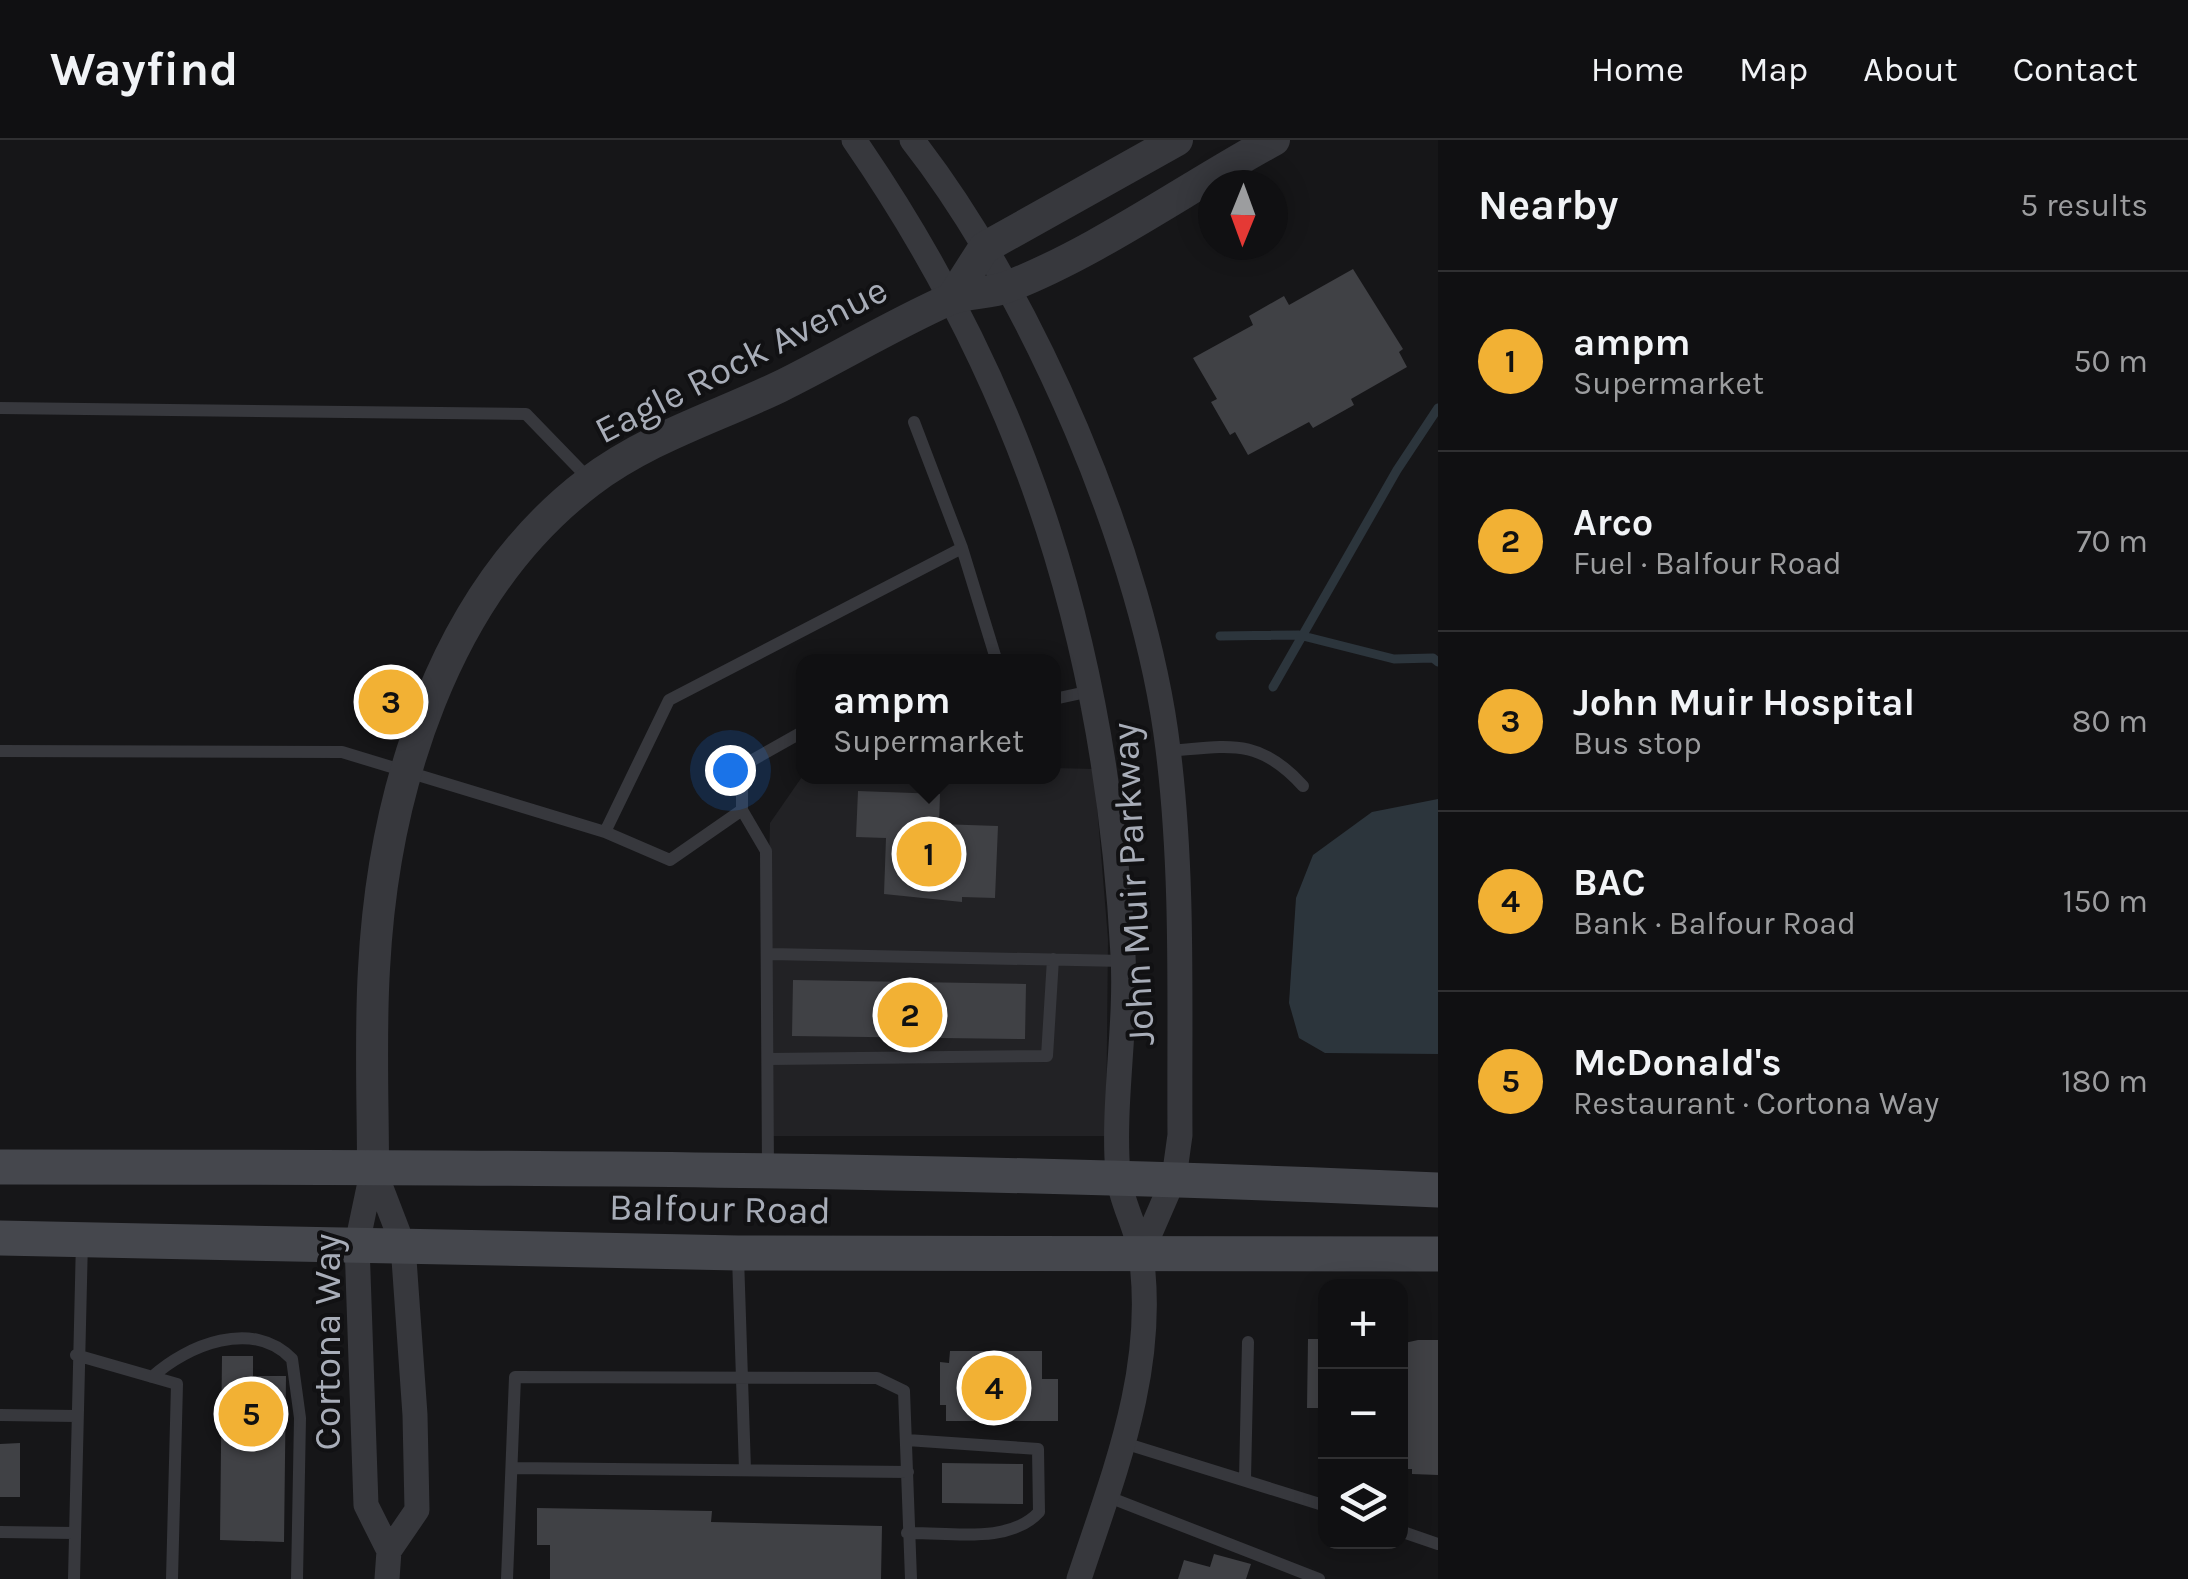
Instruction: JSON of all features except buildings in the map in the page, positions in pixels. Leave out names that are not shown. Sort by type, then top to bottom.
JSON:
[{"type":"main road","name":"Balfour Road","points":[[0,1167],[374,1166],[1118,1177],[1438,1190]]},
{"type":"main road","name":"Balfour Road","points":[[0,1238],[738,1253],[1438,1254]]},
{"type":"street","name":"John Muir Parkway","points":[[854,140],[912,227],[952,298],[1024,455],[1074,605],[1094,690],[1110,802],[1124,961],[1118,1177],[1141,1254],[1142,1379],[1079,1579]]},
{"type":"street","name":"John Muir Parkway","points":[[912,140],[1006,287],[1079,440],[1120,547],[1159,688],[1168,750],[1178,943],[1180,1136],[1174,1178],[1141,1254]]},
{"type":"street","points":[[952,298],[984,248],[1177,140]]},
{"type":"street","name":"Eagle Rock Avenue","points":[[374,1166],[374,970],[389,852],[409,770],[427,712],[469,618],[528,539],[590,481],[662,437],[782,385],[952,298],[1006,287],[1109,235],[1274,140]]},
{"type":"street","name":"Cortona Way","points":[[374,1166],[357,1244],[366,1505],[389,1551]]},
{"type":"street","name":"Cortona Way","points":[[374,1166],[403,1245],[416,1510],[389,1551],[386,1579]]},
{"type":"lane","points":[[0,408],[526,414],[590,481]]},
{"type":"lane","points":[[914,422],[962,548],[995,654]]},
{"type":"lane","points":[[605,832],[670,700],[962,548]]},
{"type":"lane","points":[[1061,697],[1094,690]]},
{"type":"lane","points":[[768,1174],[770,954],[766,851],[742,810],[742,766],[796,736]]},
{"type":"lane","points":[[1168,750],[1256,749],[1280,761],[1303,786]]},
{"type":"lane","points":[[0,750],[342,752],[605,832],[670,860],[742,810]]},
{"type":"lane","points":[[770,954],[1124,961]]},
{"type":"lane","points":[[770,1059],[1047,1056],[1052,960]]},
{"type":"lane","points":[[74,1579],[76,1356],[82,1237]]},
{"type":"lane","points":[[738,1253],[744,1470]]},
{"type":"lane","points":[[152,1377],[172,1358],[210,1342],[272,1343],[292,1359],[300,1418],[297,1579]]},
{"type":"lane","points":[[1245,1479],[1248,1342]]},
{"type":"lane","points":[[76,1356],[177,1384],[172,1579]]},
{"type":"lane","points":[[507,1579],[515,1378],[878,1378],[904,1391],[911,1579]]},
{"type":"lane","points":[[0,1415],[76,1416]]},
{"type":"lane","points":[[907,1440],[1038,1449],[1039,1512],[1026,1526],[1006,1532],[907,1532]]},
{"type":"lane","points":[[1124,1444],[1318,1503]]},
{"type":"lane","points":[[512,1468],[908,1472]]},
{"type":"lane","points":[[1106,1496],[1319,1579]]},
{"type":"lane","points":[[0,1532],[74,1533]]},
{"type":"lane","points":[[1408,1534],[1438,1544]]},
{"type":"shaded area","points":[[1061,768],[1094,769],[1108,939],[1106,1136],[762,1136],[770,823],[797,784],[1061,784]]},
{"type":"shaded area","points":[[1438,799],[1438,1054],[1325,1053],[1299,1038],[1289,1003],[1296,898],[1313,855],[1372,812]]},
{"type":"waterway","points":[[1273,687],[1397,470],[1438,408]]},
{"type":"waterway","points":[[1220,636],[1299,635],[1394,659],[1433,658],[1438,662]]},
{"type":"place","name":"John Muir Hospital","points":[[391,702]]},
{"type":"place","name":"ampm","points":[[929,854]]},
{"type":"place","name":"Arco","points":[[910,1015]]},
{"type":"place","name":"BAC","points":[[994,1388]]},
{"type":"place","name":"McDonald's","points":[[251,1414]]}]
